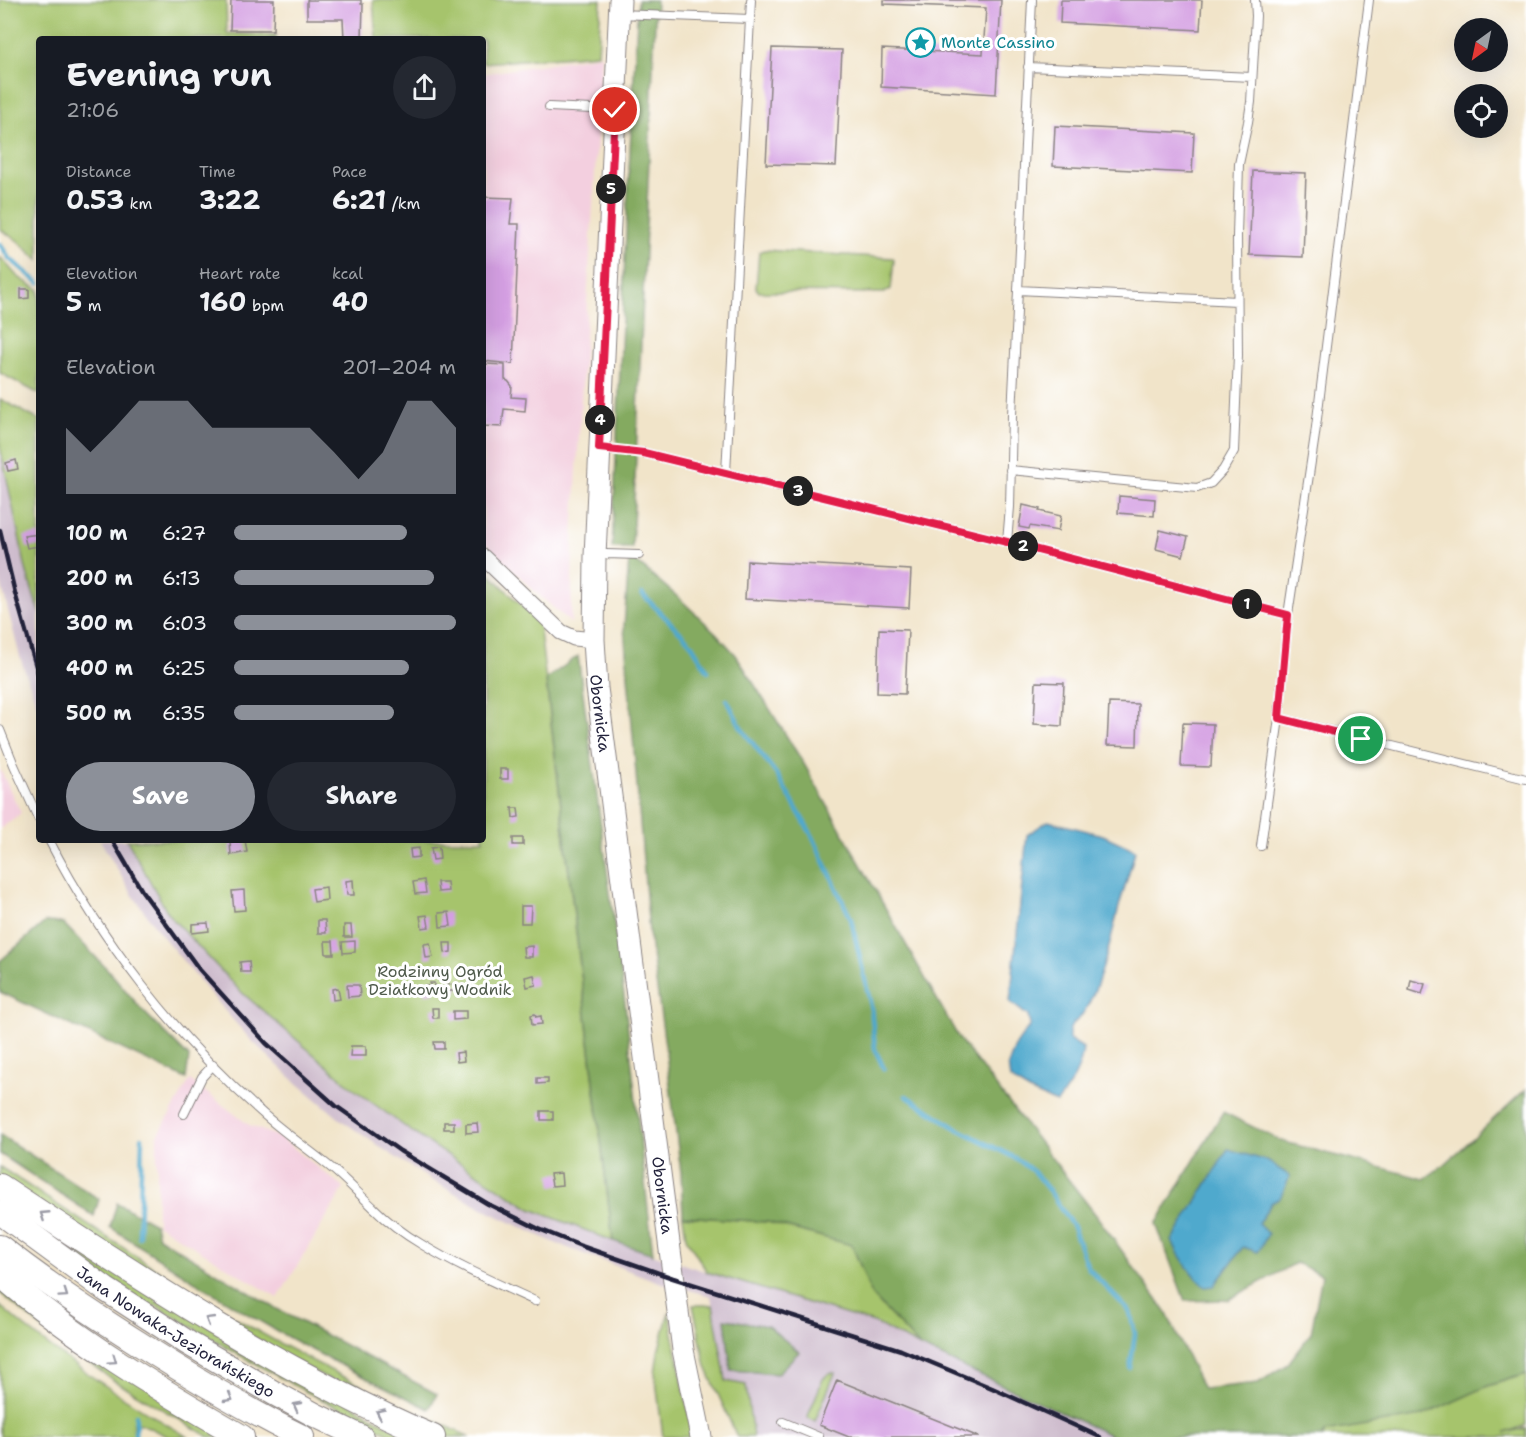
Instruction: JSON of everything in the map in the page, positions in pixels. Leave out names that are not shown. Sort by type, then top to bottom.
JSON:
[{"type":"main road","name":"Obornicka","points":[[620,7],[599,448],[594,640],[597,688],[671,1266],[683,1350],[701,1431]]},
{"type":"main road","points":[[0,1186],[164,1292],[253,1346],[363,1405],[433,1437]]},
{"type":"main road","name":"Jana Nowaka-Jeziorańskiego","points":[[0,1212],[105,1289],[188,1342],[274,1393],[361,1437]]},
{"type":"main road","name":"Jana Nowaka-Jeziorańskiego","points":[[0,1247],[99,1318],[189,1375],[302,1437]]},
{"type":"main road","points":[[0,1274],[26,1296],[119,1364],[242,1437]]},
{"type":"street","points":[[486,560],[561,632],[574,638],[594,640]]},
{"type":"lane","points":[[726,473],[751,0]]},
{"type":"lane","points":[[1007,542],[1032,0]]},
{"type":"lane","points":[[1010,470],[1197,488],[1211,483],[1223,470],[1234,451],[1238,355],[1239,165],[1248,122],[1256,16],[1255,0]]},
{"type":"lane","points":[[1262,846],[1279,718],[1288,615],[1316,435],[1369,0]]},
{"type":"lane","points":[[620,7],[750,19]]},
{"type":"lane","points":[[1028,67],[1252,77]]},
{"type":"lane","points":[[549,107],[615,110]]},
{"type":"lane","points":[[1018,290],[1237,301]]},
{"type":"lane","points":[[599,448],[634,451],[726,473],[1007,542],[1288,615]]},
{"type":"lane","points":[[595,555],[639,555]]},
{"type":"lane","points":[[1279,718],[1526,780]]},
{"type":"lane","points":[[0,730],[36,813]]},
{"type":"lane","points":[[51,843],[95,918],[133,973],[176,1026],[260,1112],[332,1169],[390,1222],[420,1243],[453,1262],[535,1301]]},
{"type":"lane","points":[[184,1114],[202,1077],[213,1065]]},
{"type":"lane","points":[[783,1422],[819,1437]]},
{"type":"shaded area","points":[[602,55],[573,535],[571,623],[486,544],[486,74]]},
{"type":"shaded area","points":[[0,447],[26,569],[36,603],[36,702],[20,657],[0,579]]},
{"type":"shaded area","points":[[0,769],[21,813],[0,829]]},
{"type":"shaded area","points":[[102,843],[129,843],[169,915],[239,990],[355,1090],[415,1134],[531,1209],[613,1241],[877,1324],[939,1349],[1125,1437],[752,1437],[726,1382],[711,1296],[659,1282],[555,1243],[491,1213],[431,1180],[341,1120],[251,1040],[159,932],[132,894]]},
{"type":"shaded area","points":[[190,1080],[249,1125],[281,1138],[344,1188],[278,1298],[157,1224],[157,1137]]},
{"type":"green space","points":[[0,0],[226,0],[227,33],[276,35],[36,36],[36,258],[18,241],[0,229]]},
{"type":"green space","points":[[373,0],[601,0],[598,54],[486,63],[486,36],[376,36]]},
{"type":"green space","points":[[638,0],[656,0],[632,548],[612,548],[628,189]]},
{"type":"green space","points":[[764,250],[893,258],[891,289],[884,293],[759,292],[756,288],[759,252]]},
{"type":"green space","points":[[0,257],[18,277],[36,288],[36,392],[0,373]]},
{"type":"green space","points":[[0,399],[36,418],[36,603],[26,569],[0,447]]},
{"type":"green space","points":[[629,559],[639,564],[679,598],[736,655],[804,764],[960,1040],[1096,1215],[1166,1312],[1203,1389],[1258,1383],[1287,1365],[1311,1333],[1322,1275],[1296,1263],[1228,1300],[1185,1301],[1156,1224],[1223,1112],[1281,1141],[1424,1179],[1445,1164],[1526,1089],[1526,1374],[1488,1386],[1422,1416],[1325,1432],[1321,1437],[1114,1437],[920,1347],[872,1295],[852,1245],[768,1222],[683,1216],[681,1173],[649,933],[624,627]]},
{"type":"green space","name":"Rodzinny Ogród Działkowy Wodnik","points":[[486,570],[539,623],[613,1241],[531,1209],[415,1134],[355,1090],[239,990],[169,915],[129,843],[486,843]]},
{"type":"green space","points":[[578,656],[625,1003],[653,1254],[613,1241],[546,679]]},
{"type":"green space","points":[[45,922],[63,923],[110,972],[143,1011],[189,1057],[186,1079],[0,992],[0,961]]},
{"type":"green space","points":[[0,1135],[99,1199],[94,1216],[0,1154]]},
{"type":"green space","points":[[0,1167],[172,1279],[259,1332],[348,1379],[470,1437],[446,1437],[286,1357],[0,1178]]},
{"type":"green space","points":[[117,1203],[155,1224],[158,1237],[277,1309],[437,1394],[429,1409],[289,1338],[209,1291],[110,1227]]},
{"type":"green space","points":[[26,1216],[408,1437],[390,1434],[303,1390],[155,1305],[152,1309],[104,1277]]},
{"type":"green space","points":[[683,1216],[768,1222],[852,1245],[872,1295],[920,1347],[877,1324],[707,1272],[686,1238]]},
{"type":"green space","points":[[0,1282],[229,1437],[209,1437],[113,1380],[43,1329],[0,1293]]},
{"type":"green space","points":[[693,1305],[713,1305],[726,1381],[746,1385],[753,1437],[737,1437],[706,1367]]},
{"type":"green space","points":[[0,1306],[91,1376],[188,1437],[168,1437],[142,1424],[133,1423],[134,1437],[0,1437]]},
{"type":"green space","points":[[669,1312],[693,1437],[663,1437],[655,1373]]},
{"type":"green space","points":[[725,1319],[768,1326],[799,1352],[777,1374],[731,1370]]},
{"type":"green space","points":[[829,1373],[835,1373],[815,1421],[808,1416],[823,1379]]},
{"type":"green space","points":[[1526,1374],[1526,1425],[1505,1433],[1526,1428],[1526,1437],[1322,1437],[1325,1432]]},
{"type":"water","points":[[1048,821],[1103,835],[1135,850],[1098,981],[1087,1007],[1069,1031],[1069,1039],[1083,1048],[1080,1064],[1057,1103],[1031,1092],[1010,1079],[1008,1065],[1015,1046],[1030,1025],[1028,1016],[1010,1002],[1027,835]]},
{"type":"water","points":[[1228,1149],[1267,1161],[1290,1176],[1280,1198],[1272,1202],[1258,1224],[1268,1234],[1258,1252],[1243,1247],[1214,1286],[1205,1287],[1186,1266],[1172,1241]]},
{"type":"building","points":[[231,0],[274,0],[273,30],[230,30]]},
{"type":"building","points":[[307,0],[361,0],[363,4],[362,36],[344,36],[343,19],[307,19]]},
{"type":"building","points":[[884,0],[1001,0],[996,94],[881,87],[882,49],[983,54],[986,8],[884,4]]},
{"type":"building","points":[[1061,0],[1202,0],[1200,30],[1060,23]]},
{"type":"building","points":[[772,48],[842,50],[836,166],[766,164]]},
{"type":"building","points":[[1055,126],[1194,133],[1192,173],[1053,166]]},
{"type":"building","points":[[1253,171],[1306,173],[1303,257],[1249,255]]},
{"type":"building","points":[[486,197],[513,198],[510,224],[519,224],[513,364],[486,361]]},
{"type":"building","points":[[21,289],[29,289],[29,298],[21,299]]},
{"type":"building","points":[[486,364],[505,365],[505,380],[512,386],[511,397],[526,398],[525,411],[504,409],[502,427],[486,426]]},
{"type":"building","points":[[16,460],[18,469],[8,471],[6,463]]},
{"type":"building","points":[[1119,496],[1155,499],[1154,516],[1118,513]]},
{"type":"building","points":[[1023,505],[1061,516],[1058,531],[1030,526],[1029,529],[1019,527]]},
{"type":"building","points":[[1160,530],[1188,537],[1183,556],[1156,549]]},
{"type":"building","points":[[36,534],[36,546],[27,548],[24,536]]},
{"type":"building","points":[[747,561],[911,570],[909,608],[745,599]]},
{"type":"building","points":[[879,629],[908,630],[905,694],[877,693]]},
{"type":"building","points":[[1036,682],[1064,683],[1062,726],[1034,724]]},
{"type":"building","points":[[1109,703],[1138,704],[1137,746],[1107,745]]},
{"type":"building","points":[[1183,723],[1213,724],[1211,767],[1181,766]]},
{"type":"building","points":[[500,769],[508,769],[508,779],[500,779]]},
{"type":"building","points":[[512,808],[518,808],[519,817],[513,818]]},
{"type":"building","points":[[513,838],[523,838],[523,845],[513,845]]},
{"type":"building","points":[[230,843],[246,843],[247,852],[231,855]]},
{"type":"building","points":[[439,847],[440,859],[433,860],[431,848]]},
{"type":"building","points":[[419,848],[419,857],[411,858],[410,849]]},
{"type":"building","points":[[353,880],[354,895],[347,895],[346,881]]},
{"type":"building","points":[[424,880],[426,893],[415,894],[413,882]]},
{"type":"building","points":[[437,882],[447,882],[448,891],[438,892]]},
{"type":"building","points":[[326,887],[327,900],[314,902],[312,889]]},
{"type":"building","points":[[244,890],[245,910],[234,911],[232,891]]},
{"type":"building","points":[[521,906],[531,906],[530,923],[521,923]]},
{"type":"building","points":[[449,912],[451,926],[440,927],[439,913]]},
{"type":"building","points":[[427,915],[429,927],[422,928],[420,916]]},
{"type":"building","points":[[318,920],[325,920],[326,933],[318,933]]},
{"type":"building","points":[[208,923],[209,931],[192,933],[192,924]]},
{"type":"building","points":[[344,925],[351,925],[352,937],[344,937]]},
{"type":"building","points":[[325,941],[333,941],[334,954],[326,954]]},
{"type":"building","points":[[355,941],[355,952],[343,953],[342,942]]},
{"type":"building","points":[[430,943],[433,957],[426,958],[424,944]]},
{"type":"building","points":[[444,943],[451,943],[451,952],[445,953]]},
{"type":"building","points":[[532,946],[532,957],[524,957],[523,947]]},
{"type":"building","points":[[249,961],[250,972],[241,972],[240,962]]},
{"type":"building","points":[[534,975],[536,985],[527,987],[525,977]]},
{"type":"building","points":[[1411,980],[1425,984],[1422,994],[1409,990]]},
{"type":"building","points":[[430,983],[434,983],[434,993],[425,994],[425,986],[430,986]]},
{"type":"building","points":[[457,984],[457,991],[448,991],[447,985]]},
{"type":"building","points":[[347,985],[359,985],[360,996],[348,997]]},
{"type":"building","points":[[338,988],[340,999],[333,1000],[332,989]]},
{"type":"building","points":[[432,1008],[438,1008],[438,1018],[433,1018]]},
{"type":"building","points":[[453,1011],[466,1011],[466,1019],[453,1020]]},
{"type":"building","points":[[535,1014],[536,1017],[541,1016],[542,1024],[532,1025],[531,1015]]},
{"type":"building","points":[[434,1042],[444,1042],[444,1049],[435,1049]]},
{"type":"building","points":[[351,1046],[366,1046],[366,1056],[350,1056]]},
{"type":"building","points":[[463,1052],[464,1061],[457,1062],[456,1053]]},
{"type":"building","points":[[537,1078],[548,1078],[548,1083],[537,1084]]},
{"type":"building","points":[[541,1111],[553,1111],[553,1120],[541,1120]]},
{"type":"building","points":[[444,1122],[454,1122],[454,1129],[444,1129]]},
{"type":"building","points":[[477,1123],[478,1132],[466,1133],[466,1124]]},
{"type":"building","points":[[561,1173],[562,1185],[552,1186],[550,1174]]},
{"type":"building","points":[[837,1380],[979,1437],[849,1437],[819,1425]]},
{"type":"waterway","points":[[0,244],[9,258],[36,280]]},
{"type":"waterway","points":[[642,594],[690,642],[708,671]]},
{"type":"waterway","points":[[727,700],[742,729],[777,775],[813,837],[851,919],[871,1006],[875,1049],[884,1069]]},
{"type":"waterway","points":[[906,1096],[958,1129],[1017,1159],[1034,1172],[1073,1227],[1088,1268],[1130,1312],[1135,1334],[1130,1368]]},
{"type":"waterway","points":[[139,1237],[142,1138]]},
{"type":"waterway","points":[[135,1437],[136,1415]]},
{"type":"railway","points":[[0,530],[36,666]]},
{"type":"railway","points":[[114,843],[142,891],[199,969],[266,1043],[336,1106],[400,1151],[488,1204],[539,1229],[673,1278],[901,1350],[1100,1437]]},
{"type":"place","name":"Monte Cassino","points":[[920,42]]},
{"type":"route","points":[[615,110],[599,448],[644,453],[1007,542],[1288,615],[1279,718],[1361,739]]}]
